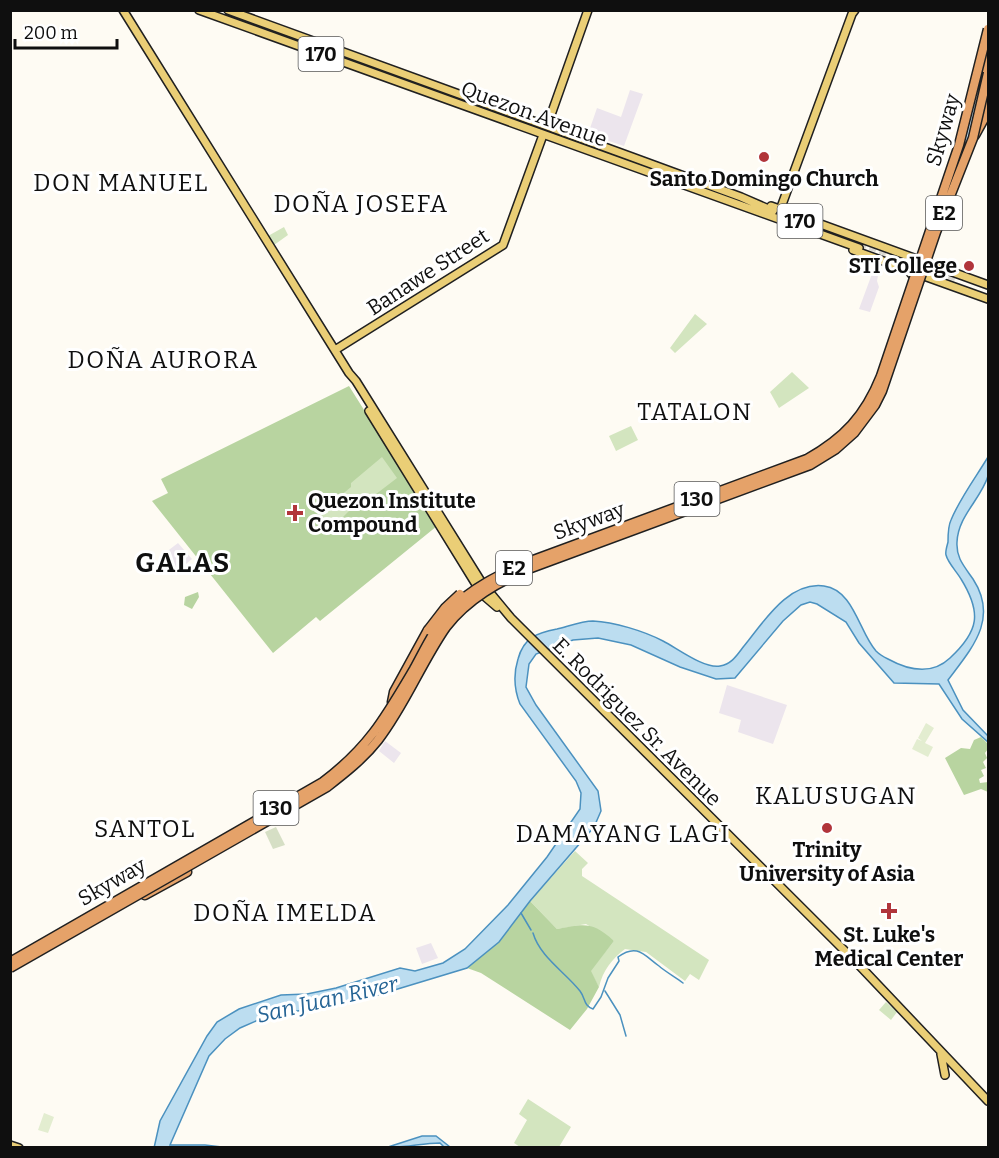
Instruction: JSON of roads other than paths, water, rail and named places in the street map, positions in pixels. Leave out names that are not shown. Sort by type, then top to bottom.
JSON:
[{"type":"highway","name":"Skyway","points":[[10,970],[327,788],[350,770],[391,720],[446,627],[472,600],[506,579],[807,459],[832,445],[850,429],[869,402],[881,376],[956,153],[988,31]]},
{"type":"highway","points":[[943,217],[944,203],[965,155],[988,56]]},
{"type":"highway","name":"Skyway","points":[[10,960],[323,782],[347,763],[372,737],[386,717],[440,624],[456,605],[482,584],[528,562],[602,539],[810,465],[836,450],[854,433],[875,405],[882,391],[936,232],[973,138],[988,71]]},
{"type":"highway","points":[[973,138],[986,115],[988,100]]},
{"type":"highway","points":[[602,539],[639,533],[706,508],[738,491],[809,464],[827,454],[853,432],[877,398],[905,321],[911,316]]},
{"type":"highway","points":[[602,539],[634,519],[700,494],[736,486],[807,460],[833,446],[871,403],[888,366],[894,344],[895,329]]},
{"type":"highway","points":[[392,702],[397,687],[428,630],[445,608],[464,592],[482,584]]},
{"type":"highway","points":[[42,952],[187,872],[243,835]]},
{"type":"highway","points":[[115,910],[137,900]]},
{"type":"main road","name":"Quezon Avenue","points":[[199,10],[624,164],[740,201]]},
{"type":"main road","name":"Quezon Avenue","points":[[228,10],[636,159],[859,246]]},
{"type":"main road","points":[[547,126],[588,10]]},
{"type":"main road","points":[[780,210],[855,10]]},
{"type":"main road","name":"E. Rodriguez Sr. Avenue","points":[[124,11],[356,381],[486,594],[858,964],[988,1101]]},
{"type":"main road","name":"130","points":[[10,960],[322,781],[346,763],[392,702],[437,623],[455,604],[482,584],[527,561],[806,458],[831,443],[852,423],[879,374],[964,130],[988,31]]},
{"type":"main road","points":[[965,155],[975,129],[988,71]]},
{"type":"main road","points":[[390,79],[393,77],[393,72]]},
{"type":"main road","points":[[446,101],[450,91]]},
{"type":"main road","name":"Banawe Street","points":[[335,350],[503,245],[543,135]]},
{"type":"main road","points":[[624,164],[628,159],[625,155]]},
{"type":"main road","points":[[635,167],[631,161],[636,159]]},
{"type":"main road","points":[[740,201],[780,210],[988,287]]},
{"type":"main road","points":[[740,201],[760,215],[908,270],[913,276]]},
{"type":"main road","name":"130","points":[[10,970],[328,788],[350,771],[370,751],[393,721],[447,628],[463,610],[506,580],[810,467],[837,451],[861,428],[877,406],[890,377],[943,217]]},
{"type":"main road","points":[[918,260],[924,276],[988,296]]},
{"type":"main road","points":[[988,287],[955,280],[988,296]]},
{"type":"main road","points":[[940,1052],[945,1075]]},
{"type":"main road","points":[[10,1145],[19,1148]]},
{"type":"water","name":"San Juan River","points":[[988,457],[988,476],[961,524],[957,542],[959,557],[980,594],[983,620],[973,645],[948,680],[963,710],[988,736],[988,742],[962,719],[939,684],[894,683],[859,643],[846,622],[810,602],[801,605],[783,621],[735,678],[716,679],[680,667],[631,645],[598,638],[573,640],[536,654],[529,664],[526,687],[536,705],[598,791],[601,811],[594,827],[530,901],[499,942],[467,968],[368,998],[265,1017],[240,1028],[225,1039],[209,1056],[170,1145],[222,1147],[154,1148],[160,1121],[217,1022],[239,1009],[281,995],[307,994],[336,988],[400,968],[415,971],[443,963],[465,949],[508,905],[547,857],[580,809],[581,793],[576,781],[518,698],[515,671],[524,646],[532,637],[575,624],[589,621],[601,622],[647,634],[699,661],[720,666],[734,659],[768,616],[788,597],[811,586],[824,586],[834,589],[849,603],[870,643],[880,654],[911,668],[927,669],[943,664],[967,639],[974,621],[968,591],[946,555],[949,528],[963,496]]},
{"type":"water","points":[[422,1136],[436,1136],[450,1147],[444,1147],[440,1143],[388,1147]]},
{"type":"waterway","points":[[968,153],[965,144],[978,103]]},
{"type":"waterway","points":[[521,913],[531,930]]},
{"type":"waterway","points":[[533,933],[541,950],[574,984],[586,1004],[593,1009],[619,961],[618,957],[630,951],[640,952],[683,983]]},
{"type":"waterway","points":[[605,991],[620,1015],[626,1036]]},
{"type":"tunnel","points":[[860,243],[956,278]]},
{"type":"railway","points":[[10,1147],[14,1148]]},
{"type":"place","name":"Santo Domingo Church","points":[[764,157]]},
{"type":"place","name":"STI College","points":[[969,266]]},
{"type":"place","name":"Quezon Institute Compound","points":[[295,513]]},
{"type":"place","name":"Trinity University of Asia","points":[[827,828]]},
{"type":"place","name":"St. Luke's Medical Center","points":[[889,911]]},
{"type":"district","name":"DON MANUEL","points":[[121,183]]},
{"type":"district","name":"DOÑA JOSEFA","points":[[361,204]]},
{"type":"district","name":"DOÑA AURORA","points":[[163,360]]},
{"type":"district","name":"TATALON","points":[[695,412]]},
{"type":"district","name":"GALAS","points":[[183,563]]},
{"type":"district","name":"KALUSUGAN","points":[[836,796]]},
{"type":"district","name":"SANTOL","points":[[145,829]]},
{"type":"district","name":"DAMAYANG LAGI","points":[[623,834]]},
{"type":"district","name":"DOÑA IMELDA","points":[[285,913]]}]
